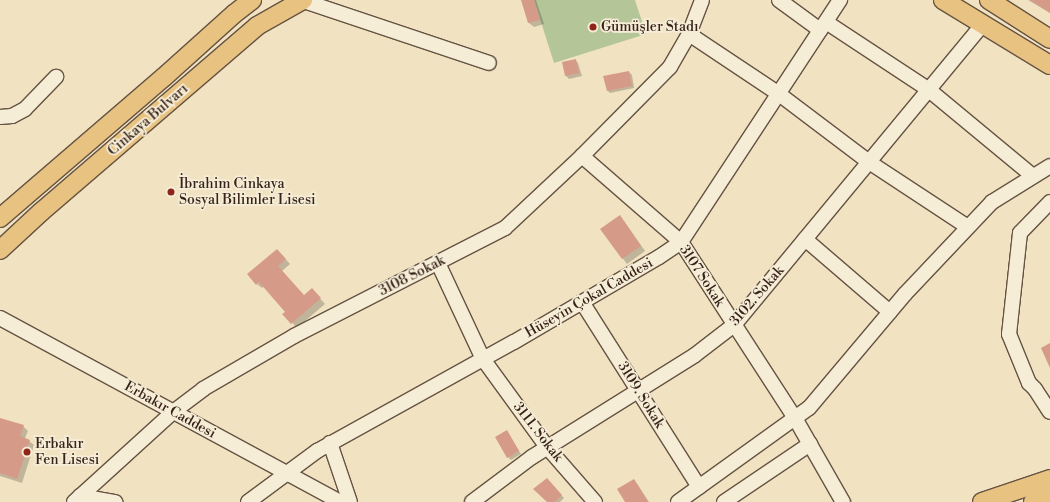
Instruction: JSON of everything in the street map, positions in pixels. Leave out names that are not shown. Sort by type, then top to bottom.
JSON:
[{"type":"main road","name":"Cinkaya Bulvarı","points":[[0,218],[164,78],[234,14],[252,0]]},
{"type":"main road","name":"Cinkaya Bulvarı","points":[[0,250],[41,212],[257,26],[302,0]]},
{"type":"main road","points":[[943,0],[1050,65]]},
{"type":"main road","points":[[989,0],[1050,39]]},
{"type":"main road","points":[[982,502],[1050,479]]},
{"type":"main road","points":[[1033,502],[1050,496]]},
{"type":"street","points":[[302,0],[489,63]]},
{"type":"street","name":"3108 Sokak","points":[[77,499],[173,412],[203,389],[294,336],[505,228],[582,156],[670,66],[690,34],[702,0]]},
{"type":"street","points":[[778,0],[929,90],[1033,176]]},
{"type":"street","name":"Hüseyin Çokal Caddesi","points":[[248,502],[317,450],[483,359],[659,257],[681,242],[840,0]]},
{"type":"street","name":"3102. Sokak","points":[[472,502],[547,447],[695,355],[734,325],[983,24]]},
{"type":"street","points":[[690,34],[779,94],[869,162],[968,227]]},
{"type":"street","points":[[0,117],[20,114],[56,78]]},
{"type":"street","name":"3107 Sokak","points":[[582,156],[681,242],[795,418],[843,502]]},
{"type":"street","points":[[678,502],[809,408],[890,312],[992,202],[1050,166]]},
{"type":"street","points":[[1050,202],[1020,233],[1009,334],[1028,383],[1035,389],[1050,412]]},
{"type":"street","points":[[805,239],[890,312]]},
{"type":"street","name":"3111. Sokak","points":[[438,263],[483,359],[547,447],[595,502]]},
{"type":"street","name":"3109. Sokak","points":[[582,302],[699,486]]},
{"type":"street","name":"Erbakır Caddesi","points":[[0,318],[340,502]]},
{"type":"street","points":[[330,443],[350,502]]},
{"type":"street","points":[[724,502],[810,444]]},
{"type":"street","points":[[77,499],[115,502]]},
{"type":"green space","name":"Gümüşler Stadı","points":[[534,0],[635,0],[646,34],[554,63]]},
{"type":"building","points":[[521,0],[534,0],[540,20],[528,23]]},
{"type":"building","points":[[1030,0],[1050,0],[1050,13]]},
{"type":"building","points":[[576,59],[579,73],[565,76],[562,62]]},
{"type":"building","points":[[629,71],[632,86],[607,91],[603,76]]},
{"type":"building","points":[[620,215],[641,246],[622,259],[600,229]]},
{"type":"building","points":[[277,249],[286,259],[278,266],[304,295],[312,288],[321,298],[291,324],[282,314],[285,312],[259,282],[256,285],[247,274]]},
{"type":"building","points":[[1050,343],[1050,368],[1041,348]]},
{"type":"building","points":[[0,418],[24,425],[20,436],[30,440],[17,479],[0,473]]},
{"type":"building","points":[[507,430],[519,451],[507,458],[495,437]]},
{"type":"building","points":[[547,478],[562,495],[555,502],[547,502],[533,489]]},
{"type":"building","points":[[634,479],[648,502],[625,502],[617,489]]},
{"type":"place","name":"Gümüşler Stadı","points":[[593,27]]},
{"type":"place","name":"İbrahim Cinkaya Sosyal Bilimler Lisesi","points":[[171,192]]},
{"type":"place","name":"Erbakır Fen Lisesi","points":[[27,452]]}]
